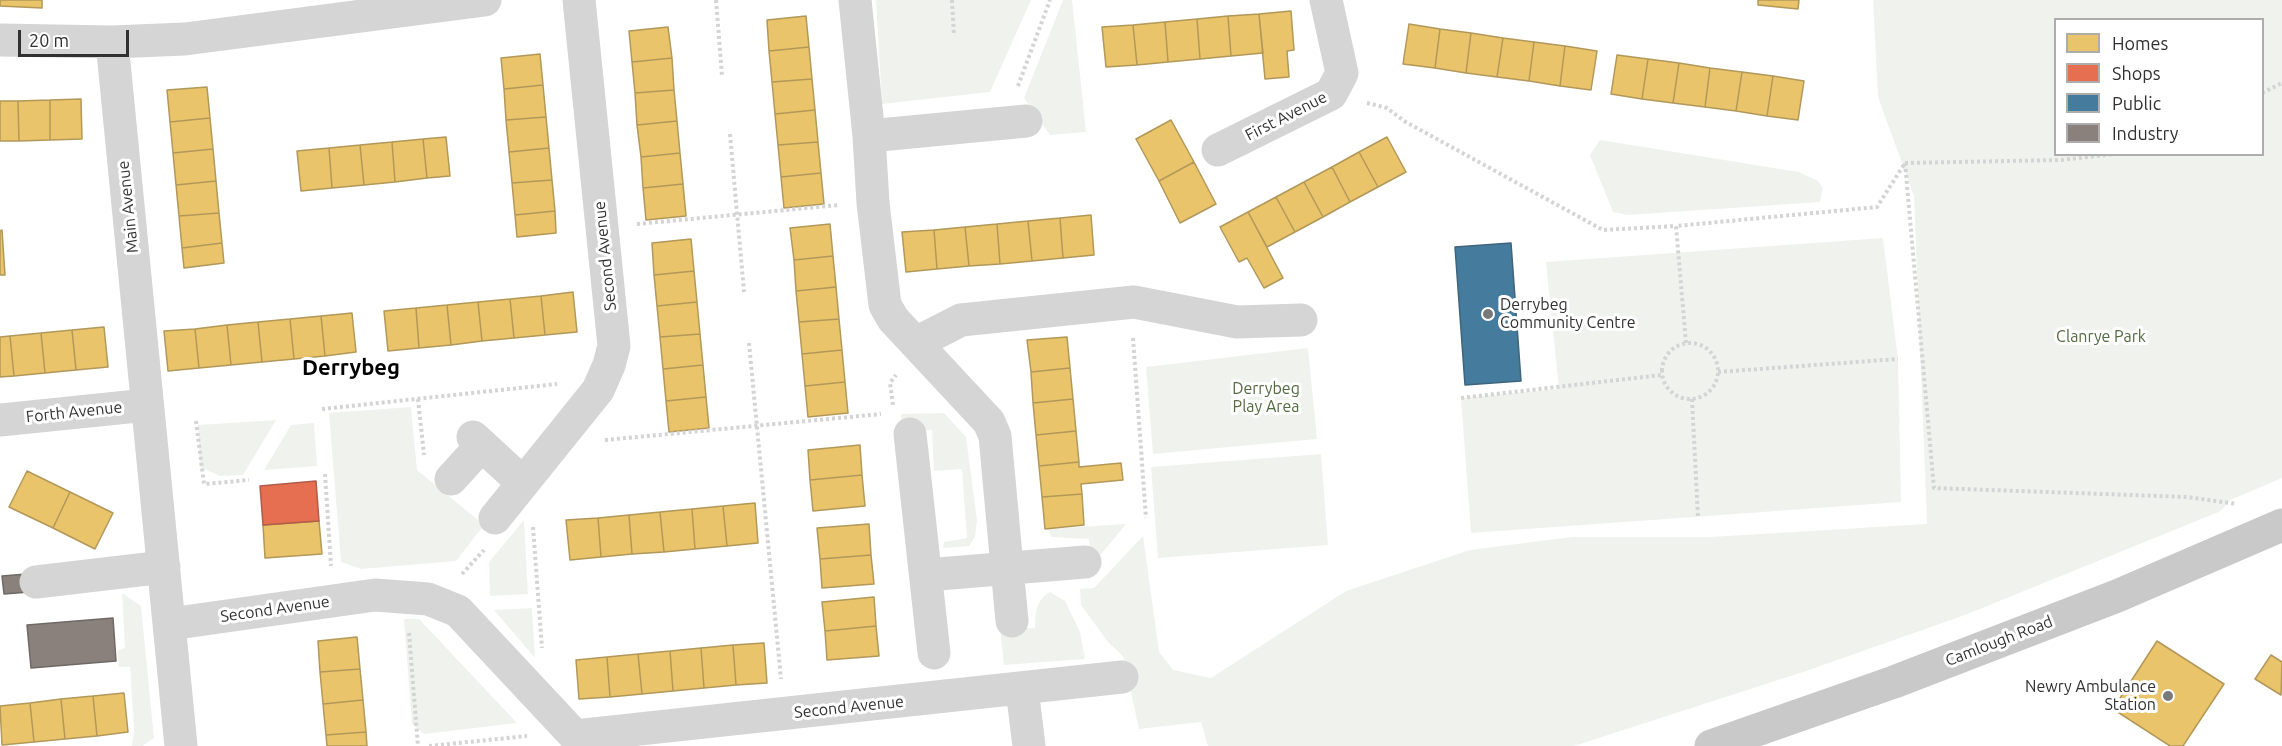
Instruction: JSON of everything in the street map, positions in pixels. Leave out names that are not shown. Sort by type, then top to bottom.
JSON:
[{"type":"main road","name":"Camlough Road","points":[[1712,746],[1894,682],[2117,596],[2282,525]]},
{"type":"street","points":[[0,40],[112,42],[185,39],[485,0]]},
{"type":"street","name":"Second Avenue","points":[[495,518],[598,390],[614,346],[579,0]]},
{"type":"street","points":[[855,0],[873,203],[885,305],[893,319],[989,422],[995,436],[1012,621]]},
{"type":"street","name":"First Avenue","points":[[1218,150],[1331,94],[1342,73],[1326,0]]},
{"type":"street","name":"Main Avenue","points":[[112,42],[181,746]]},
{"type":"street","points":[[868,136],[1015,122]]},
{"type":"street","points":[[916,343],[961,320],[1134,302],[1237,322],[1301,320]]},
{"type":"street","name":"Forth Avenue","points":[[0,420],[147,405]]},
{"type":"street","points":[[902,423],[926,575],[934,653]]},
{"type":"street","points":[[451,480],[478,441],[523,483]]},
{"type":"street","points":[[926,575],[1085,562]]},
{"type":"street","points":[[36,582],[164,567]]},
{"type":"street","name":"Second Avenue","points":[[170,624],[375,595],[428,599],[458,611],[546,703],[576,741],[785,714],[1122,677]]},
{"type":"street","points":[[1022,689],[1029,746]]},
{"type":"path","points":[[716,0],[722,76]]},
{"type":"path","points":[[952,0],[954,36]]},
{"type":"path","points":[[1015,122],[1050,0]]},
{"type":"path","points":[[2264,92],[2282,83]]},
{"type":"path","points":[[1331,94],[1387,108],[1404,121],[1603,230],[1676,226],[1877,207],[1905,163]]},
{"type":"path","points":[[730,134],[744,292]]},
{"type":"path","points":[[1905,163],[2061,160],[2097,156]]},
{"type":"path","points":[[1905,163],[1934,488],[2187,497],[2241,505]]},
{"type":"path","points":[[631,224],[845,204]]},
{"type":"path","points":[[1676,226],[1686,343]]},
{"type":"path","points":[[1132,334],[1146,518]]},
{"type":"path","points":[[749,343],[785,714]]},
{"type":"path","points":[[572,425],[588,442],[757,425],[902,423],[890,383],[916,343]]},
{"type":"path","points":[[1686,343],[1697,343],[1706,347],[1717,362],[1718,372],[1717,381],[1712,389],[1705,395],[1692,399],[1677,396],[1669,391],[1661,375],[1665,356],[1671,349],[1686,343]]},
{"type":"path","points":[[1718,372],[1898,359]]},
{"type":"path","points":[[1461,398],[1661,375]]},
{"type":"path","points":[[322,409],[566,383]]},
{"type":"path","points":[[1692,399],[1698,517]]},
{"type":"path","points":[[196,422],[204,484],[249,480]]},
{"type":"path","points":[[325,474],[333,601]]},
{"type":"path","points":[[523,483],[531,506],[546,703]]},
{"type":"path","points":[[409,627],[418,746]]},
{"type":"path","points":[[429,746],[535,736]]},
{"type":"green space","points":[[876,0],[1031,0],[990,92],[882,104]]},
{"type":"green space","points":[[1063,0],[1072,0],[1086,132],[1050,135],[1024,98]]},
{"type":"green space","name":"Clanrye Park","points":[[1873,0],[2282,0],[2282,478],[2230,500],[2221,511],[1965,615],[1806,671],[1574,746],[1208,746],[1201,722],[1139,729],[1123,656],[1108,642],[1081,605],[1080,589],[1094,588],[1143,536],[1159,652],[1173,670],[1211,678],[1346,591],[1470,550],[1572,537],[1710,537],[1927,524],[1914,196],[1878,97]]},
{"type":"green space","points":[[1600,140],[1799,172],[1818,181],[1823,188],[1820,202],[1627,215],[1613,212],[1590,155]]},
{"type":"green space","points":[[1883,238],[1898,359],[1901,502],[1471,533],[1461,398],[1559,389],[1546,262]]},
{"type":"green space","name":"Derrybeg Play Area","points":[[1308,348],[1317,439],[1153,454],[1146,367]]},
{"type":"green space","points":[[411,407],[417,470],[484,525],[456,561],[361,569],[341,562],[329,413]]},
{"type":"green space","points":[[944,413],[966,437],[977,520],[975,537],[969,546],[943,548],[944,542],[967,538],[962,469],[934,471],[932,430],[902,430],[901,414]]},
{"type":"green space","points":[[276,420],[243,475],[220,476],[200,467],[198,425]]},
{"type":"green space","points":[[314,423],[317,466],[264,470],[291,425]]},
{"type":"green space","points":[[1321,454],[1328,545],[1158,558],[1151,467]]},
{"type":"green space","points":[[524,520],[528,594],[490,596],[489,562]]},
{"type":"green space","points":[[1126,524],[1092,565],[1089,539],[1051,537],[1049,529]]},
{"type":"green space","points":[[1050,592],[1065,601],[1080,632],[1085,659],[1004,665],[1000,629],[1035,628],[1039,603]]},
{"type":"green space","points":[[122,593],[141,606],[154,738],[142,746],[132,746],[134,730],[130,667],[119,667],[117,651],[125,648]]},
{"type":"green space","points":[[532,608],[535,658],[494,610]]},
{"type":"green space","points":[[404,619],[419,619],[517,723],[424,734],[412,724]]},
{"type":"building: Homes","points":[[0,0],[42,0],[42,8],[0,6]]},
{"type":"building: Homes","points":[[1758,0],[1799,0],[1798,9],[1758,5]]},
{"type":"building: Homes","points":[[1291,11],[1294,50],[1287,51],[1289,77],[1265,79],[1259,14]]},
{"type":"building: Homes","points":[[1259,14],[1263,53],[1231,56],[1228,16]]},
{"type":"building: Homes","points":[[806,16],[809,47],[769,51],[767,20]]},
{"type":"building: Homes","points":[[1228,16],[1231,56],[1200,59],[1197,19]]},
{"type":"building: Homes","points":[[1197,19],[1200,59],[1168,62],[1165,22]]},
{"type":"building: Homes","points":[[1165,22],[1168,62],[1137,65],[1133,25]]},
{"type":"building: Homes","points":[[1409,24],[1440,29],[1435,68],[1403,64]]},
{"type":"building: Homes","points":[[1133,25],[1137,65],[1106,67],[1102,27]]},
{"type":"building: Homes","points":[[668,27],[672,58],[632,62],[629,31]]},
{"type":"building: Homes","points":[[1440,29],[1471,33],[1466,73],[1435,68]]},
{"type":"building: Homes","points":[[1471,33],[1503,38],[1497,77],[1466,73]]},
{"type":"building: Homes","points":[[1503,38],[1534,42],[1529,81],[1497,77]]},
{"type":"building: Homes","points":[[1534,42],[1565,46],[1560,86],[1529,81]]},
{"type":"building: Homes","points":[[1565,46],[1597,51],[1591,90],[1560,86]]},
{"type":"building: Homes","points":[[809,47],[812,79],[772,82],[769,51]]},
{"type":"building: Homes","points":[[540,54],[543,85],[504,89],[501,58]]},
{"type":"building: Homes","points":[[1617,55],[1648,59],[1642,99],[1611,94]]},
{"type":"building: Homes","points":[[672,58],[674,90],[635,93],[632,62]]},
{"type":"building: Homes","points":[[1648,59],[1679,63],[1673,103],[1642,99]]},
{"type":"building: Homes","points":[[1679,63],[1710,68],[1705,107],[1673,103]]},
{"type":"building: Homes","points":[[1710,68],[1742,72],[1736,111],[1705,107]]},
{"type":"building: Homes","points":[[1742,72],[1773,76],[1767,116],[1736,111]]},
{"type":"building: Homes","points":[[1773,76],[1804,81],[1798,120],[1767,116]]},
{"type":"building: Homes","points":[[812,79],[815,110],[775,114],[772,82]]},
{"type":"building: Homes","points":[[543,85],[546,117],[506,120],[504,89]]},
{"type":"building: Homes","points":[[207,87],[210,118],[170,122],[167,90]]},
{"type":"building: Homes","points":[[674,90],[677,121],[637,125],[635,93]]},
{"type":"building: Homes","points":[[81,99],[82,139],[50,140],[50,100]]},
{"type":"building: Homes","points":[[50,100],[50,140],[19,141],[18,101]]},
{"type":"building: Homes","points":[[0,101],[18,101],[19,141],[0,141]]},
{"type":"building: Homes","points":[[815,110],[818,142],[778,145],[775,114]]},
{"type":"building: Homes","points":[[546,117],[549,148],[509,152],[506,120]]},
{"type":"building: Homes","points":[[210,118],[213,149],[173,153],[170,122]]},
{"type":"building: Homes","points":[[1171,120],[1194,162],[1159,181],[1136,139]]},
{"type":"building: Homes","points":[[677,121],[680,153],[641,157],[637,125]]},
{"type":"building: Homes","points":[[446,137],[450,176],[427,178],[423,139]]},
{"type":"building: Homes","points":[[1387,137],[1406,172],[1378,187],[1359,152]]},
{"type":"building: Homes","points":[[423,139],[427,178],[395,182],[392,142]]},
{"type":"building: Homes","points":[[392,142],[395,182],[364,185],[360,145]]},
{"type":"building: Homes","points":[[818,142],[821,173],[781,177],[778,145]]},
{"type":"building: Homes","points":[[360,145],[364,185],[332,188],[329,148]]},
{"type":"building: Homes","points":[[329,148],[332,188],[301,191],[297,151]]},
{"type":"building: Homes","points":[[549,148],[552,180],[512,183],[509,152]]},
{"type":"building: Homes","points":[[213,149],[216,181],[176,185],[173,153]]},
{"type":"building: Homes","points":[[1359,152],[1378,187],[1350,202],[1332,167]]},
{"type":"building: Homes","points":[[680,153],[683,184],[643,188],[641,157]]},
{"type":"building: Homes","points":[[1194,162],[1216,204],[1180,223],[1159,181]]},
{"type":"building: Homes","points":[[1332,167],[1350,202],[1323,217],[1304,182]]},
{"type":"building: Homes","points":[[821,173],[824,204],[784,208],[781,177]]},
{"type":"building: Homes","points":[[552,180],[555,211],[515,215],[512,183]]},
{"type":"building: Homes","points":[[216,181],[219,213],[179,216],[176,185]]},
{"type":"building: Homes","points":[[1304,182],[1323,217],[1295,232],[1276,197]]},
{"type":"building: Homes","points":[[683,184],[686,216],[646,220],[643,188]]},
{"type":"building: Homes","points":[[1276,197],[1295,232],[1267,247],[1248,212]]},
{"type":"building: Homes","points":[[555,211],[556,233],[517,237],[515,215]]},
{"type":"building: Homes","points":[[1248,212],[1283,278],[1264,288],[1247,258],[1239,262],[1220,227]]},
{"type":"building: Homes","points":[[219,213],[222,243],[182,248],[179,216]]},
{"type":"building: Homes","points":[[1091,215],[1094,255],[1063,258],[1060,218]]},
{"type":"building: Homes","points":[[1060,218],[1063,258],[1032,261],[1028,221]]},
{"type":"building: Homes","points":[[1028,221],[1032,261],[1000,264],[997,224]]},
{"type":"building: Homes","points":[[830,224],[833,256],[794,260],[790,228]]},
{"type":"building: Homes","points":[[997,224],[1000,264],[969,266],[965,227]]},
{"type":"building: Homes","points":[[965,227],[969,266],[937,269],[934,230]]},
{"type":"building: Homes","points":[[2,230],[5,275],[0,275],[0,231]]},
{"type":"building: Homes","points":[[934,230],[937,269],[906,272],[902,232]]},
{"type":"building: Homes","points":[[691,239],[694,271],[654,275],[652,243]]},
{"type":"building: Homes","points":[[222,243],[224,263],[184,268],[182,248]]},
{"type":"building: Homes","points":[[833,256],[836,287],[796,291],[794,260]]},
{"type":"building: Homes","points":[[694,271],[697,302],[657,306],[654,275]]},
{"type":"building: Homes","points":[[836,287],[839,319],[799,322],[796,291]]},
{"type":"building: Homes","points":[[573,292],[577,332],[545,335],[541,296]]},
{"type":"building: Homes","points":[[541,296],[545,335],[514,338],[510,299]]},
{"type":"building: Homes","points":[[510,299],[514,338],[482,341],[478,302]]},
{"type":"building: Homes","points":[[478,302],[482,341],[451,345],[447,305]]},
{"type":"building: Homes","points":[[697,302],[700,334],[660,337],[657,306]]},
{"type":"building: Homes","points":[[447,305],[451,345],[419,348],[416,308]]},
{"type":"building: Homes","points":[[416,308],[419,348],[388,351],[384,311]]},
{"type":"building: Homes","points":[[352,313],[356,352],[325,356],[321,316]]},
{"type":"building: Homes","points":[[321,316],[325,356],[294,359],[290,319]]},
{"type":"building: Homes","points":[[290,319],[294,359],[262,362],[258,322]]},
{"type":"building: Homes","points":[[839,319],[842,350],[802,354],[799,322]]},
{"type":"building: Homes","points":[[258,322],[262,362],[231,365],[227,325]]},
{"type":"building: Homes","points":[[227,325],[231,365],[199,368],[195,329]]},
{"type":"building: Homes","points":[[104,327],[108,367],[76,370],[72,330]]},
{"type":"building: Homes","points":[[195,329],[199,368],[168,371],[164,331]]},
{"type":"building: Homes","points":[[72,330],[76,370],[45,373],[41,333]]},
{"type":"building: Homes","points":[[41,333],[45,373],[14,376],[10,336]]},
{"type":"building: Homes","points":[[700,334],[703,365],[663,369],[660,337]]},
{"type":"building: Homes","points":[[10,336],[14,376],[0,377],[0,337]]},
{"type":"building: Homes","points":[[1067,337],[1070,368],[1031,372],[1027,340]]},
{"type":"building: Homes","points":[[842,350],[845,382],[805,386],[802,354]]},
{"type":"building: Homes","points":[[703,365],[706,397],[666,401],[663,369]]},
{"type":"building: Homes","points":[[1070,368],[1073,399],[1033,403],[1031,372]]},
{"type":"building: Homes","points":[[845,382],[848,413],[808,417],[805,386]]},
{"type":"building: Homes","points":[[706,397],[709,428],[669,432],[666,401]]},
{"type":"building: Homes","points":[[1073,399],[1076,431],[1036,435],[1033,403]]},
{"type":"building: Homes","points":[[1076,431],[1079,462],[1039,466],[1036,435]]},
{"type":"building: Homes","points":[[860,445],[862,475],[810,480],[808,450]]},
{"type":"building: Homes","points":[[1079,462],[1079,467],[1121,463],[1123,480],[1081,484],[1082,494],[1042,497],[1039,466]]},
{"type":"building: Homes","points":[[27,471],[70,492],[53,528],[9,507]]},
{"type":"building: Homes","points":[[862,475],[865,506],[813,511],[810,480]]},
{"type":"building: Homes","points":[[70,492],[113,513],[95,549],[53,528]]},
{"type":"building: Homes","points":[[1082,494],[1084,525],[1045,529],[1042,497]]},
{"type":"building: Homes","points":[[755,503],[758,543],[727,546],[723,506]]},
{"type":"building: Homes","points":[[723,506],[727,546],[695,549],[692,509]]},
{"type":"building: Homes","points":[[692,509],[695,549],[664,552],[660,512]]},
{"type":"building: Homes","points":[[660,512],[664,552],[632,554],[629,515]]},
{"type":"building: Homes","points":[[629,515],[632,554],[601,557],[598,518]]},
{"type":"building: Homes","points":[[598,518],[601,557],[570,560],[566,520]]},
{"type":"building: Homes","points":[[319,521],[322,554],[265,558],[263,525]]},
{"type":"building: Homes","points":[[869,524],[871,555],[820,559],[817,528]]},
{"type":"building: Homes","points":[[871,555],[874,584],[822,588],[820,559]]},
{"type":"building: Homes","points":[[874,597],[876,626],[825,631],[822,602]]},
{"type":"building: Homes","points":[[876,626],[879,656],[827,660],[825,631]]},
{"type":"building: Homes","points":[[357,637],[360,669],[320,672],[318,641]]},
{"type":"building: Homes","name":"Newry Ambulance Station","points":[[2157,641],[2224,684],[2183,746],[2170,746],[2113,709]]},
{"type":"building: Homes","points":[[764,643],[767,683],[736,685],[733,645]]},
{"type":"building: Homes","points":[[733,645],[736,685],[704,688],[701,648]]},
{"type":"building: Homes","points":[[701,648],[704,688],[673,691],[670,651]]},
{"type":"building: Homes","points":[[670,651],[673,691],[642,694],[638,654]]},
{"type":"building: Homes","points":[[638,654],[642,694],[610,697],[607,657]]},
{"type":"building: Homes","points":[[2271,655],[2282,662],[2281,695],[2255,679]]},
{"type":"building: Homes","points":[[607,657],[610,697],[579,699],[576,660]]},
{"type":"building: Homes","points":[[360,669],[363,700],[323,704],[320,672]]},
{"type":"building: Homes","points":[[124,693],[128,732],[97,736],[93,696]]},
{"type":"building: Homes","points":[[93,696],[97,736],[65,739],[61,699]]},
{"type":"building: Homes","points":[[61,699],[65,739],[34,742],[30,703]]},
{"type":"building: Homes","points":[[363,700],[366,732],[326,735],[323,704]]},
{"type":"building: Homes","points":[[30,703],[34,742],[2,745],[0,706]]},
{"type":"building: Homes","points":[[366,732],[367,746],[327,746],[326,735]]},
{"type":"building: Shops","points":[[316,481],[319,521],[263,525],[260,486]]},
{"type":"building: Public","name":"Derrybeg Community Centre","points":[[1511,243],[1521,381],[1465,385],[1455,247]]},
{"type":"building: Industry","points":[[27,574],[29,592],[4,594],[2,576]]},
{"type":"building: Industry","points":[[113,618],[116,661],[31,668],[27,625]]},
{"type":"place","name":"Derrybeg Community Centre","points":[[1488,314]]},
{"type":"place","name":"Newry Ambulance Station","points":[[2168,696]]},
{"type":"district","name":"Derrybeg","points":[[351,368]]}]
